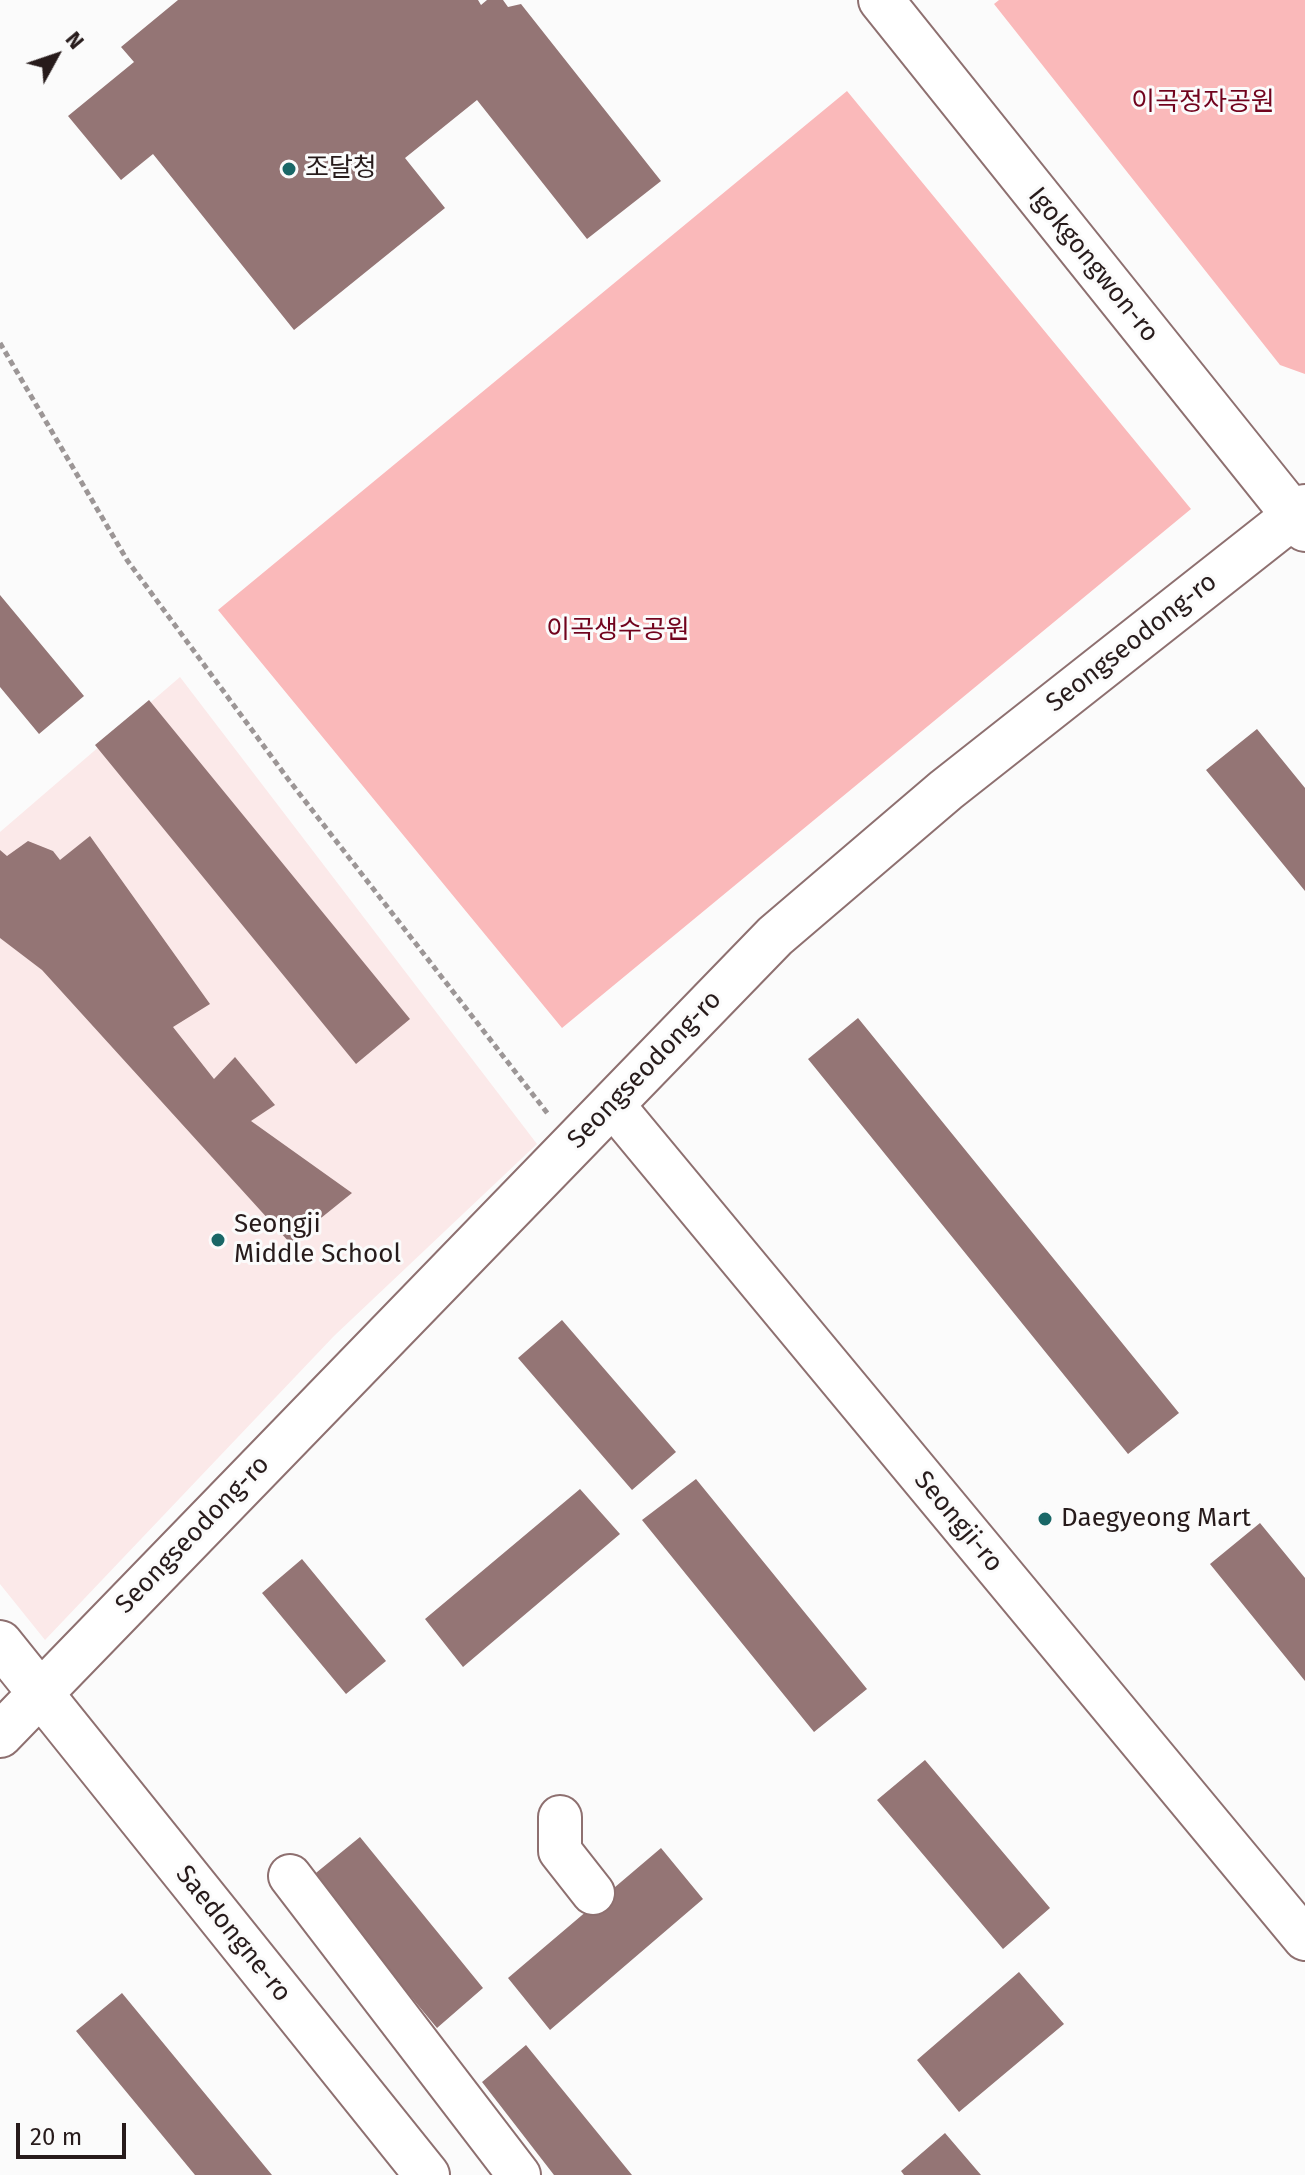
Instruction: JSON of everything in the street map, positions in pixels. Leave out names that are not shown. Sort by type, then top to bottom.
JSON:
[{"type":"main road","name":"Igokgongwon-ro","points":[[881,0],[1301,517]]},
{"type":"main road","name":"Seongseodong-ro","points":[[0,1735],[775,936],[946,790],[1301,517]]},
{"type":"main road","points":[[0,1643],[39,1693]]},
{"type":"main road","name":"Saedongne-ro","points":[[39,1693],[427,2175]]},
{"type":"street","name":"Seongji-ro","points":[[612,1104],[1305,1939]]},
{"type":"street","points":[[560,1817],[560,1851],[593,1893]]},
{"type":"street","points":[[290,1876],[519,2175]]},
{"type":"path","points":[[0,343],[127,560],[288,779],[573,1145]]},
{"type":"shaded area","name":"Seongji Middle School","points":[[180,677],[537,1144],[334,1336],[45,1640],[0,1584],[0,832]]},
{"type":"green space","name":"이곡정자공원","points":[[999,0],[1305,0],[1305,374],[1280,365],[994,4]]},
{"type":"green space","name":"이곡생수공원","points":[[847,91],[1191,509],[562,1028],[218,610]]},
{"type":"building","name":"조달청","points":[[178,0],[478,0],[481,5],[487,0],[503,0],[508,7],[521,4],[661,181],[587,239],[477,100],[405,158],[445,208],[294,330],[153,154],[121,180],[68,116],[134,62],[121,47]]},
{"type":"building","points":[[0,595],[84,696],[39,734],[0,687]]},
{"type":"building","points":[[149,700],[410,1019],[356,1064],[95,745]]},
{"type":"building","points":[[1257,729],[1305,788],[1305,891],[1206,770]]},
{"type":"building","points":[[90,836],[210,1004],[173,1027],[214,1079],[235,1057],[275,1105],[251,1121],[352,1193],[290,1243],[42,970],[0,938],[0,850],[7,856],[28,841],[53,851],[60,860]]},
{"type":"building","points":[[858,1018],[1179,1413],[1128,1454],[808,1059]]},
{"type":"building","points":[[562,1320],[676,1452],[632,1490],[518,1358]]},
{"type":"building","points":[[696,1479],[867,1689],[814,1732],[642,1520]]},
{"type":"building","points":[[580,1489],[620,1534],[463,1667],[425,1619]]},
{"type":"building","points":[[1260,1523],[1305,1578],[1305,1681],[1210,1564]]},
{"type":"building","points":[[302,1559],[386,1661],[346,1694],[262,1593]]},
{"type":"building","points":[[925,1760],[1050,1908],[1003,1949],[877,1800]]},
{"type":"building","points":[[360,1837],[483,1988],[437,2028],[311,1877]]},
{"type":"building","points":[[661,1848],[703,1899],[550,2030],[508,1978]]},
{"type":"building","points":[[1019,1972],[1064,2024],[959,2112],[917,2060]]},
{"type":"building","points":[[122,1993],[272,2175],[195,2175],[76,2031]]},
{"type":"building","points":[[526,2045],[632,2175],[554,2175],[482,2082]]},
{"type":"building","points":[[945,2133],[981,2175],[904,2175],[901,2171]]},
{"type":"place","name":"조달청","points":[[289,169]]},
{"type":"place","name":"Seongji Middle School","points":[[218,1240]]},
{"type":"place","name":"Daegyeong Mart","points":[[1045,1519]]}]
